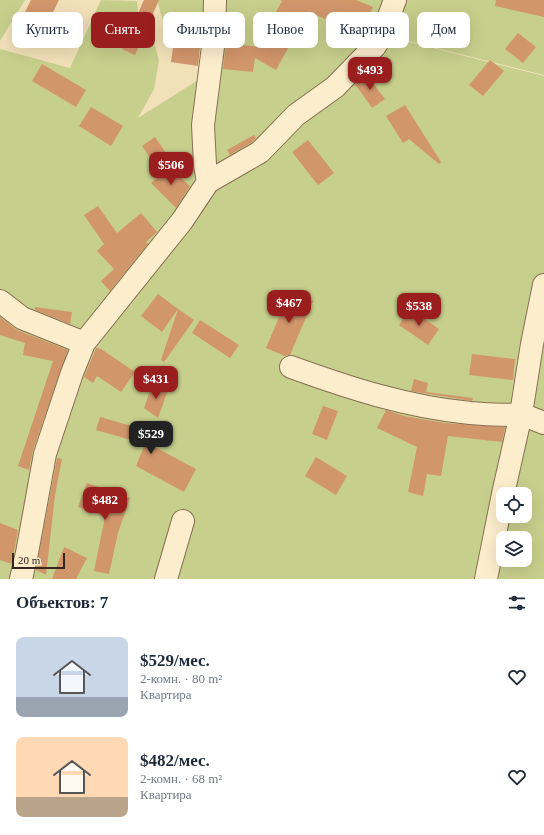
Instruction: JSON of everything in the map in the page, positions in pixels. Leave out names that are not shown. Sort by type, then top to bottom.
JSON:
[{"type":"street","points":[[208,182],[205,165],[202,125],[214,39],[215,0]]},
{"type":"street","points":[[21,579],[45,454],[72,373],[84,343],[182,221],[208,182],[260,152],[296,115],[335,87],[375,46],[382,35],[395,0]]},
{"type":"street","points":[[505,487],[521,414],[532,344],[544,285]]},
{"type":"street","points":[[0,301],[22,318],[84,343]]},
{"type":"street","points":[[291,367],[383,398],[420,406],[497,415],[521,414],[544,423]]},
{"type":"street","points":[[166,579],[183,521]]},
{"type":"street","points":[[486,579],[497,523]]},
{"type":"green space","points":[[0,0],[25,0],[18,12],[12,12],[12,21],[0,41]]},
{"type":"green space","points":[[101,0],[137,1],[138,12],[96,12]]},
{"type":"green space","points":[[157,0],[216,0],[216,12],[163,12],[163,21]]},
{"type":"green space","points":[[217,0],[544,0],[544,75],[436,48],[470,48],[470,12],[417,12],[417,43],[409,41],[409,12],[326,12],[326,48],[365,48],[291,115],[261,151],[207,179],[196,155],[202,106],[195,156],[206,180],[262,152],[292,117],[336,80],[369,48],[409,48],[409,42],[417,44],[417,48],[433,48],[544,76],[544,579],[20,579],[25,563],[44,457],[51,432],[43,457],[18,579],[0,579],[0,49],[70,68],[79,48],[83,48],[83,39],[91,22],[91,48],[155,48],[155,45],[159,61],[154,89],[138,118],[206,75],[216,48],[245,48],[245,12],[217,12]]},
{"type":"building","points":[[31,0],[59,0],[53,12],[25,12]]},
{"type":"building","points":[[144,0],[159,0],[154,12],[139,12]]},
{"type":"building","points":[[280,0],[356,0],[373,7],[371,12],[326,12],[326,19],[318,16],[318,12],[276,12],[282,1]]},
{"type":"building","points":[[496,0],[544,0],[544,17],[495,6]]},
{"type":"building","points":[[518,33],[536,47],[523,63],[505,49]]},
{"type":"building","points":[[245,45],[253,46],[253,48],[288,48],[276,70],[255,58],[253,72],[223,69],[225,48],[245,48]]},
{"type":"building","points":[[122,48],[138,48],[135,55]]},
{"type":"building","points":[[173,48],[200,48],[198,66],[171,62]]},
{"type":"building","points":[[490,60],[504,71],[483,96],[469,85]]},
{"type":"building","points":[[42,64],[86,90],[76,107],[32,81]]},
{"type":"building","points":[[366,74],[385,99],[372,108],[355,84]]},
{"type":"building","points":[[405,105],[441,162],[439,164],[409,139],[403,143],[386,116]]},
{"type":"building","points":[[91,107],[123,126],[111,146],[79,126]]},
{"type":"building","points":[[254,135],[256,138],[252,142],[230,155],[227,150]]},
{"type":"building","points":[[155,137],[166,153],[153,162],[142,146]]},
{"type":"building","points":[[308,140],[334,173],[318,185],[292,152]]},
{"type":"building","points":[[169,167],[190,186],[176,208],[151,183]]},
{"type":"building","points":[[98,206],[117,233],[141,213],[157,232],[146,242],[148,244],[110,291],[101,281],[114,269],[97,251],[104,244],[84,215]]},
{"type":"building","points":[[290,291],[313,301],[290,355],[285,356],[266,348]]},
{"type":"building","points":[[158,294],[178,309],[162,332],[141,316]]},
{"type":"building","points":[[35,307],[72,312],[70,324],[35,310]]},
{"type":"building","points":[[178,309],[194,320],[164,362],[161,360]]},
{"type":"building","points":[[410,309],[439,329],[428,345],[399,325]]},
{"type":"building","points":[[0,317],[17,330],[68,350],[33,450],[29,470],[18,466],[53,361],[23,355],[25,343],[0,335]]},
{"type":"building","points":[[200,320],[239,345],[230,358],[192,333]]},
{"type":"building","points":[[96,348],[101,349],[135,372],[121,392],[97,376],[93,383],[84,377]]},
{"type":"building","points":[[472,354],[515,359],[513,380],[469,375]]},
{"type":"building","points":[[414,379],[428,383],[426,392],[473,398],[472,401],[411,391]]},
{"type":"building","points":[[152,385],[168,390],[158,418],[144,408]]},
{"type":"building","points":[[323,406],[338,411],[327,440],[312,434]]},
{"type":"building","points":[[386,410],[404,416],[445,423],[505,427],[502,442],[448,436],[441,476],[427,474],[423,496],[408,492],[417,447],[377,428]]},
{"type":"building","points":[[100,417],[153,432],[149,444],[196,469],[184,492],[136,466],[145,444],[96,430]]},
{"type":"building","points":[[316,457],[347,476],[336,495],[305,476]]},
{"type":"building","points":[[57,458],[62,459],[55,495],[46,575],[36,570]]},
{"type":"building","points":[[87,483],[130,498],[118,533],[109,574],[94,571],[105,517],[78,507]]},
{"type":"building","points":[[0,523],[18,530],[12,564],[0,560]]},
{"type":"building","points":[[64,547],[87,558],[76,579],[52,579]]}]
